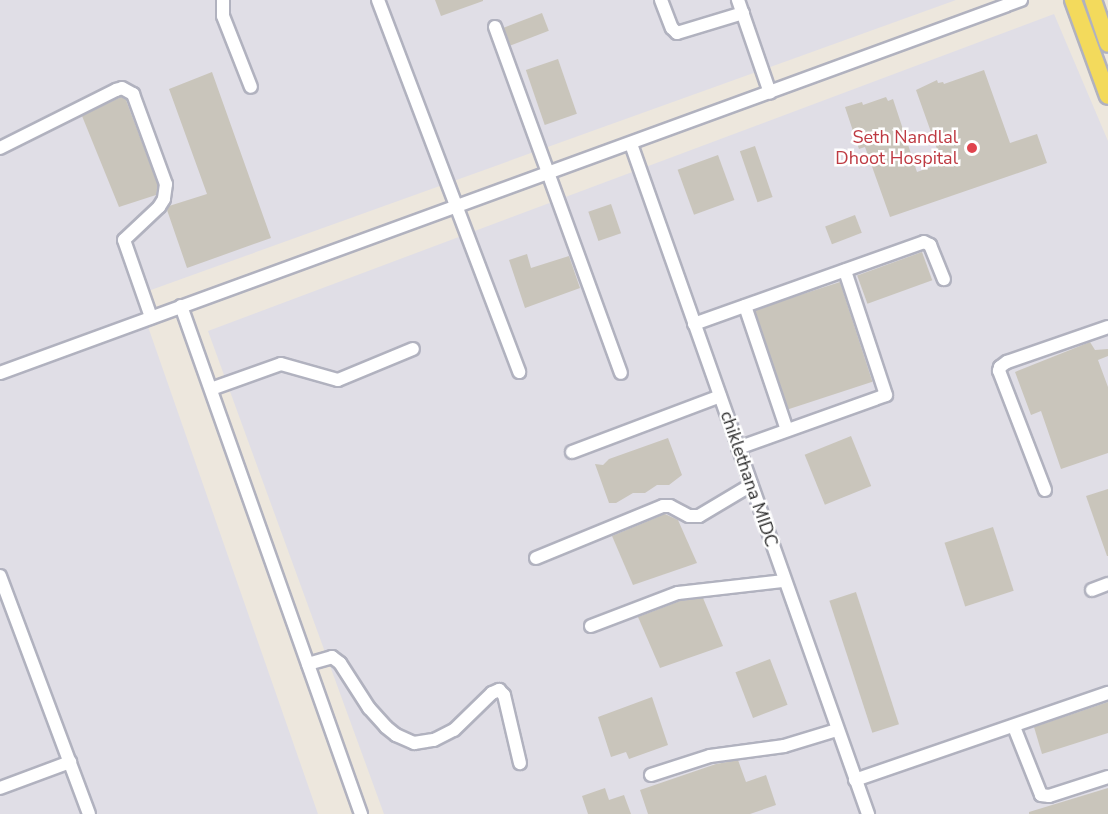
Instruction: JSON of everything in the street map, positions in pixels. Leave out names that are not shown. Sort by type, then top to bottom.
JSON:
[{"type":"main road","points":[[1073,0],[1108,96]]},
{"type":"main road","points":[[1093,0],[1108,44]]},
{"type":"street","points":[[223,0],[223,16],[251,87]]},
{"type":"street","points":[[378,0],[519,372]]},
{"type":"street","points":[[661,0],[672,28],[677,33],[743,13]]},
{"type":"street","points":[[738,0],[770,93]]},
{"type":"street","points":[[0,373],[455,205],[770,93],[996,4],[1021,0]]},
{"type":"street","points":[[495,27],[621,373]]},
{"type":"street","points":[[0,148],[116,90],[122,88],[132,94],[166,184],[164,199],[159,207],[124,240],[151,317]]},
{"type":"street","name":"chiklethana MIDC","points":[[631,144],[868,814]]},
{"type":"street","points":[[694,324],[924,242],[930,245],[944,279]]},
{"type":"street","points":[[738,448],[886,395],[844,271]]},
{"type":"street","points":[[181,306],[362,814]]},
{"type":"street","points":[[745,306],[787,430]]},
{"type":"street","points":[[1045,490],[999,371],[1000,367],[1007,362],[1108,327]]},
{"type":"street","points":[[210,389],[281,364],[338,380],[413,349]]},
{"type":"street","points":[[572,452],[720,396]]},
{"type":"street","points":[[536,558],[663,506],[670,506],[689,516],[699,516],[751,485]]},
{"type":"street","points":[[0,576],[90,814]]},
{"type":"street","points":[[591,626],[678,594],[784,580]]},
{"type":"street","points":[[1092,590],[1108,584]]},
{"type":"street","points":[[308,663],[332,657],[340,663],[369,708],[386,727],[396,735],[414,742],[434,740],[454,730],[494,691],[499,690],[504,695],[520,763]]},
{"type":"street","points":[[855,780],[1108,693]]},
{"type":"street","points":[[1014,727],[1041,795],[1049,796],[1108,777]]},
{"type":"street","points":[[651,775],[710,756],[783,746],[837,730]]},
{"type":"street","points":[[0,788],[70,762]]},
{"type":"shaded area","points":[[0,0],[956,0],[137,295],[318,814],[0,814]]},
{"type":"shaded area","points":[[1054,14],[1108,141],[1108,814],[384,814],[208,331]]},
{"type":"building","points":[[435,0],[483,0],[483,1],[441,16]]},
{"type":"building","points":[[542,13],[549,31],[511,45],[504,28]]},
{"type":"building","points":[[558,59],[577,114],[545,125],[526,70]]},
{"type":"building","points":[[984,70],[1010,143],[1037,134],[1047,163],[890,217],[865,147],[859,149],[845,107],[862,102],[863,105],[886,97],[888,101],[893,99],[917,172],[942,163],[916,90],[937,80],[938,83],[943,82],[944,84]]},
{"type":"building","points":[[212,72],[271,238],[187,268],[167,210],[169,206],[207,194],[169,89]]},
{"type":"building","points":[[121,97],[126,100],[158,185],[156,195],[119,207],[82,116]]},
{"type":"building","points":[[755,146],[773,197],[757,202],[740,151]]},
{"type":"building","points":[[718,155],[734,200],[694,215],[678,170]]},
{"type":"building","points":[[611,204],[621,233],[598,241],[588,212]]},
{"type":"building","points":[[855,215],[862,233],[832,244],[825,226]]},
{"type":"building","points":[[922,252],[932,280],[867,304],[857,276]]},
{"type":"building","points":[[527,254],[531,268],[569,256],[580,288],[525,308],[509,260]]},
{"type":"building","points":[[840,282],[872,382],[787,410],[754,310]]},
{"type":"building","points":[[1090,342],[1095,350],[1108,349],[1108,356],[1098,360],[1108,387],[1108,453],[1061,469],[1041,411],[1031,415],[1015,372]]},
{"type":"building","points":[[851,436],[871,486],[825,505],[805,455]]},
{"type":"building","points":[[668,438],[682,475],[669,485],[657,485],[645,493],[633,493],[616,503],[609,503],[595,464],[603,465],[609,459]]},
{"type":"building","points":[[1108,489],[1108,556],[1107,556],[1086,496]]},
{"type":"building","points":[[665,514],[678,520],[697,563],[633,585],[612,536]]},
{"type":"building","points":[[993,527],[1014,591],[965,606],[944,543]]},
{"type":"building","points":[[856,592],[899,724],[872,733],[829,601]]},
{"type":"building","points":[[703,598],[723,646],[660,668],[638,617],[680,601]]},
{"type":"building","points":[[770,659],[788,705],[753,718],[735,672]]},
{"type":"building","points":[[652,697],[668,745],[629,759],[626,752],[611,757],[598,717]]},
{"type":"building","points":[[1108,702],[1108,733],[1042,754],[1034,727]]},
{"type":"building","points":[[738,760],[746,782],[766,775],[776,805],[750,814],[648,814],[640,790],[716,764]]},
{"type":"building","points":[[605,788],[609,800],[624,795],[631,814],[588,814],[582,796]]},
{"type":"building","points":[[1108,788],[1108,814],[1029,814],[1029,812]]},
{"type":"place","name":"Seth Nandlal Dhoot Hospital","points":[[972,148]]}]
